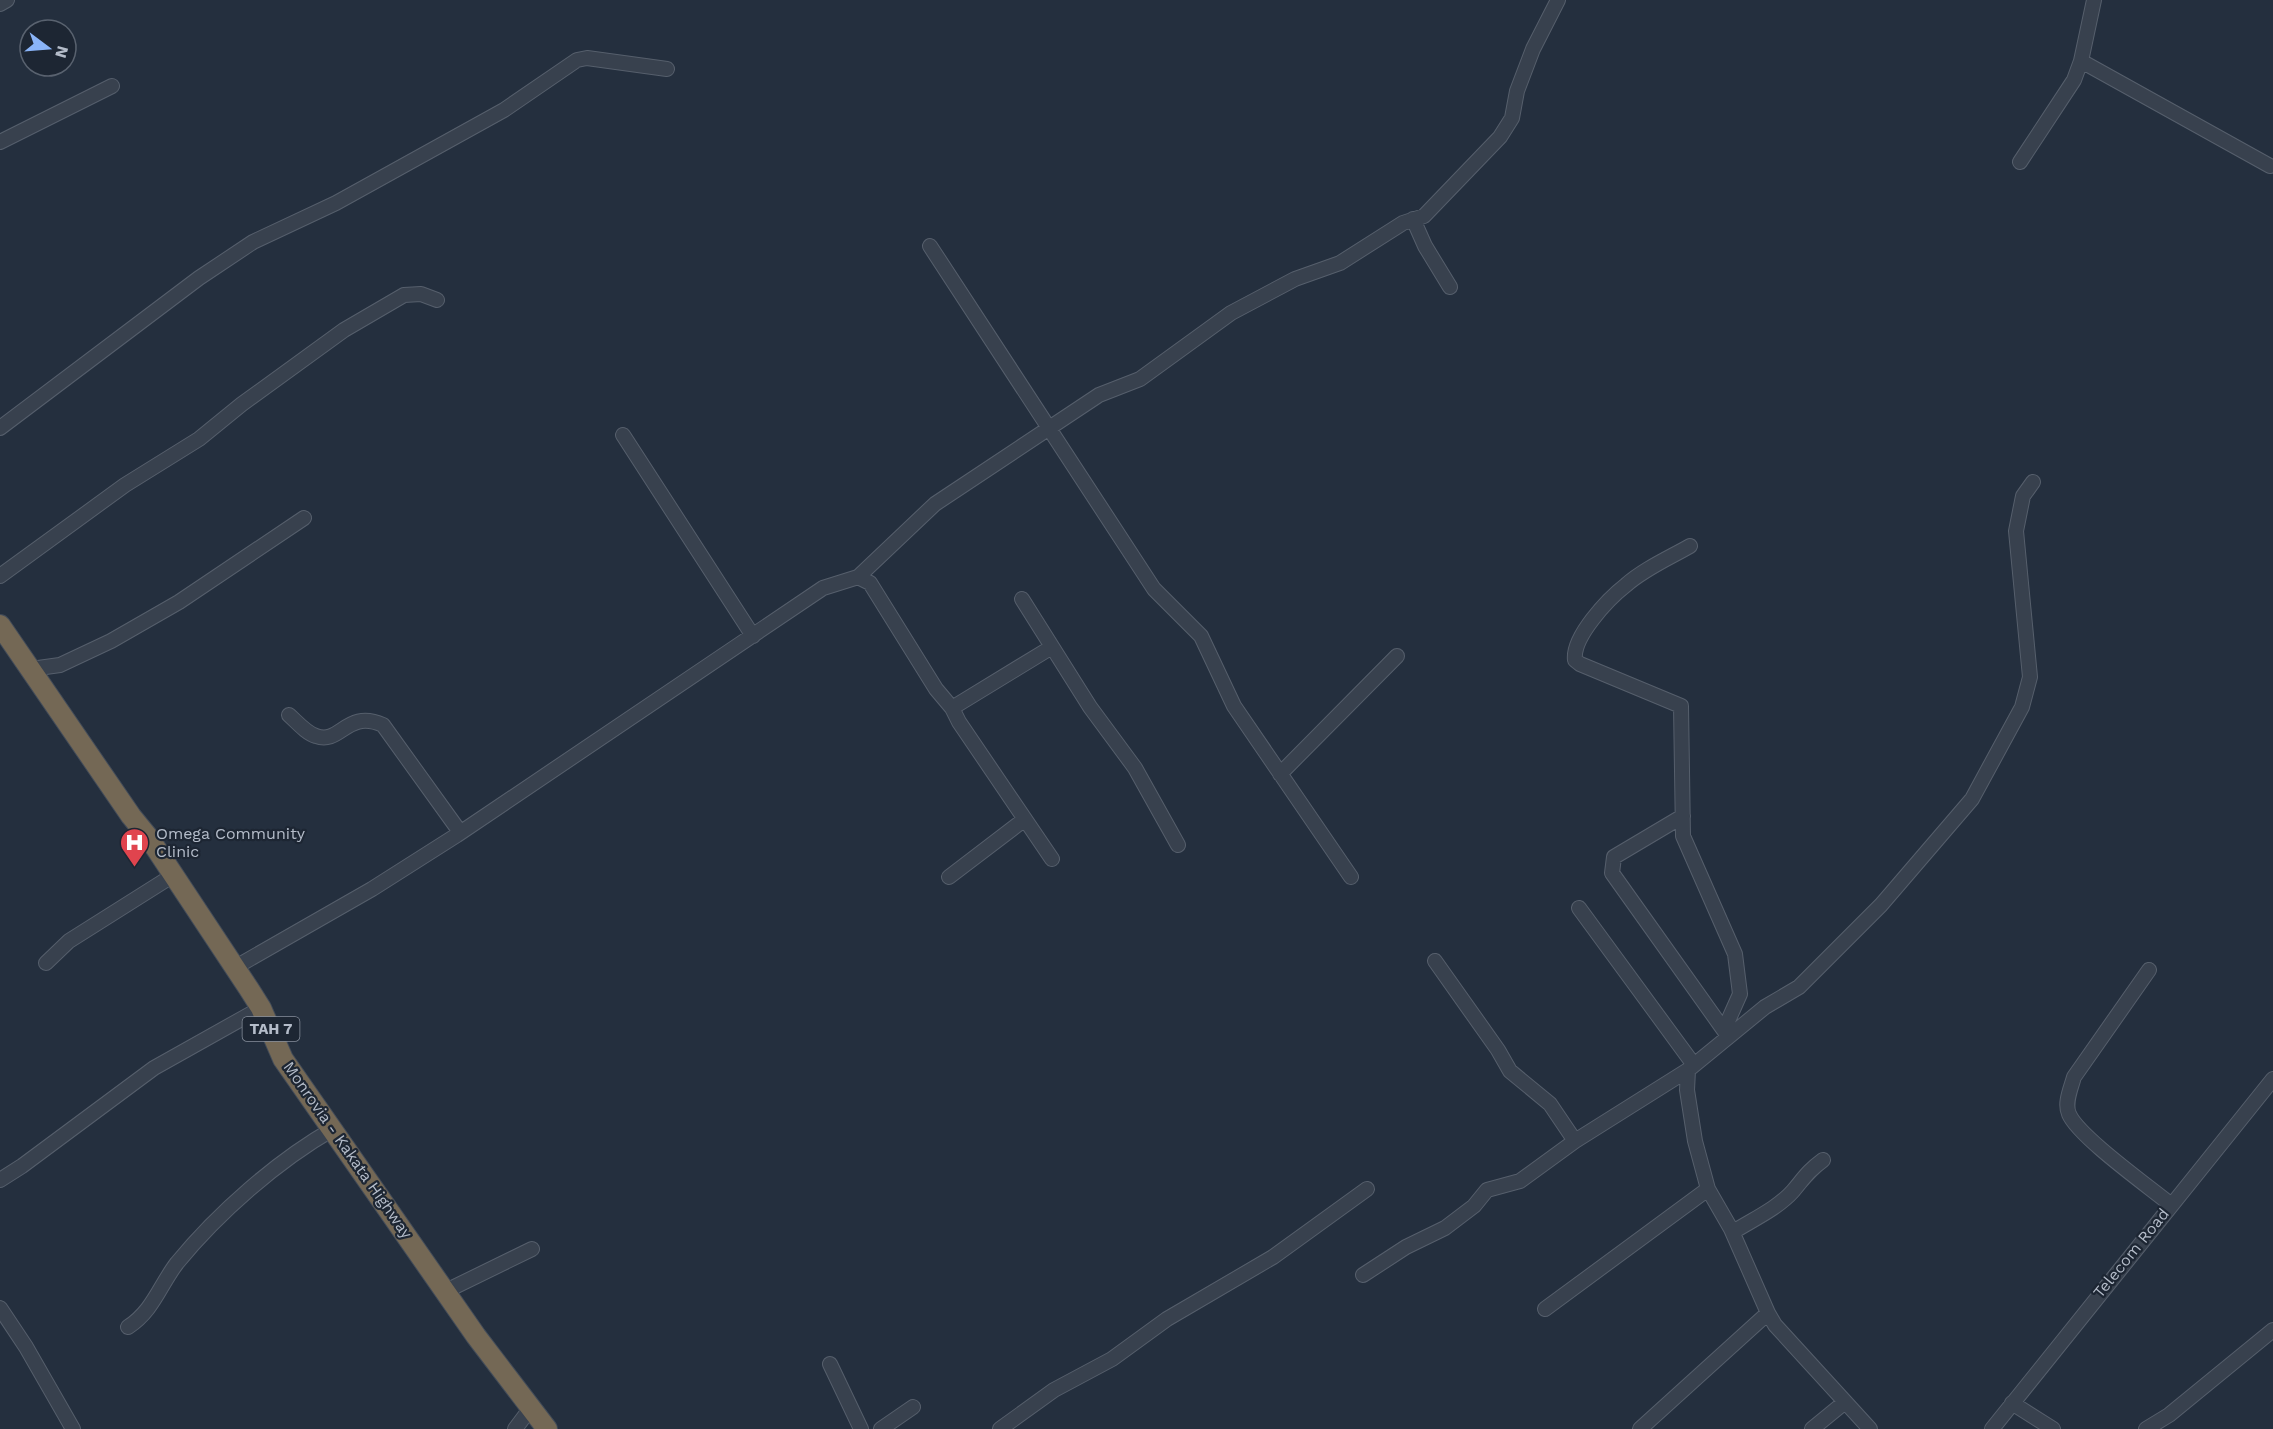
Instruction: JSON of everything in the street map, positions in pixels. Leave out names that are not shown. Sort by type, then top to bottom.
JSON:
[{"type":"highway","name":"Monrovia - Kakata Highway","points":[[0,625],[261,1008],[284,1059],[446,1291],[530,1409],[547,1429]]},
{"type":"street","points":[[0,4],[7,0]]},
{"type":"street","points":[[234,968],[372,889],[824,588],[858,578],[935,504],[1099,395],[1140,379],[1231,313],[1295,279],[1340,263],[1403,222],[1425,216],[1500,137],[1512,118],[1517,91],[1533,49],[1558,0]]},
{"type":"street","points":[[2020,162],[2053,109],[2064,97],[2081,61],[2094,0]]},
{"type":"street","points":[[0,428],[199,278],[253,242],[336,202],[504,110],[577,60],[587,58],[667,69]]},
{"type":"street","points":[[2081,61],[2270,166]]},
{"type":"street","points":[[0,142],[112,86]]},
{"type":"street","points":[[1413,219],[1425,246],[1450,287]]},
{"type":"street","points":[[930,246],[1154,589],[1202,636],[1234,706],[1351,877]]},
{"type":"street","points":[[0,576],[125,485],[199,439],[242,404],[344,330],[404,295],[421,294],[437,300]]},
{"type":"street","points":[[623,435],[753,636]]},
{"type":"street","points":[[1363,1275],[1406,1247],[1446,1228],[1474,1206],[1488,1190],[1520,1181],[1575,1142],[1691,1067],[1727,1034],[1765,1007],[1799,987],[1881,904],[1972,799],[2022,706],[2030,677],[2016,531],[2023,496],[2033,482]]},
{"type":"street","points":[[31,669],[60,665],[111,641],[179,602],[304,518]]},
{"type":"street","points":[[1689,546],[1626,584],[1593,620],[1581,637],[1574,654],[1575,660],[1580,664],[1682,706],[1683,836],[1735,954],[1740,994],[1727,1034]]},
{"type":"street","points":[[858,578],[870,583],[936,689],[952,708],[959,722],[1052,859]]},
{"type":"street","points":[[1022,599],[1090,707],[1135,768],[1178,845]]},
{"type":"street","points":[[952,708],[1052,647]]},
{"type":"street","points":[[1280,774],[1397,656]]},
{"type":"street","points":[[289,715],[316,736],[327,737],[354,722],[368,718],[383,725],[460,832]]},
{"type":"street","points":[[1683,816],[1614,857],[1612,873],[1727,1034]]},
{"type":"street","points":[[949,877],[1025,819]]},
{"type":"street","points":[[46,963],[69,941],[172,876]]},
{"type":"street","points":[[1579,908],[1691,1067],[1687,1090],[1695,1141],[1708,1189],[1733,1232],[1768,1312],[1776,1325],[1870,1429]]},
{"type":"street","points":[[1435,960],[1493,1042],[1510,1071],[1550,1104],[1575,1142]]},
{"type":"street","points":[[2149,970],[2074,1077],[2068,1095],[2068,1113],[2084,1134],[2170,1204]]},
{"type":"street","points":[[0,1180],[154,1068],[261,1008]]},
{"type":"street","name":"Telecom Road","points":[[1992,1429],[2170,1204],[2273,1079]]},
{"type":"street","points":[[128,1327],[147,1312],[168,1275],[216,1220],[304,1148],[333,1129]]},
{"type":"street","points":[[1733,1232],[1781,1201],[1793,1191],[1802,1176],[1823,1160]]},
{"type":"street","points":[[1000,1429],[1054,1390],[1112,1359],[1167,1319],[1273,1257],[1367,1189]]},
{"type":"street","points":[[1545,1309],[1708,1189]]},
{"type":"street","points":[[446,1291],[531,1249]]},
{"type":"street","points":[[0,1308],[26,1347],[73,1429]]},
{"type":"street","points":[[1640,1429],[1768,1312]]},
{"type":"street","points":[[2146,1429],[2169,1415],[2273,1329]]},
{"type":"street","points":[[830,1364],[861,1429]]},
{"type":"street","points":[[1812,1429],[1845,1402]]},
{"type":"street","points":[[2012,1403],[2053,1429]]},
{"type":"street","points":[[881,1429],[913,1407]]},
{"type":"street","points":[[515,1429],[530,1409]]},
{"type":"place","name":"Omega Community Clinic","points":[[135,868]]}]
